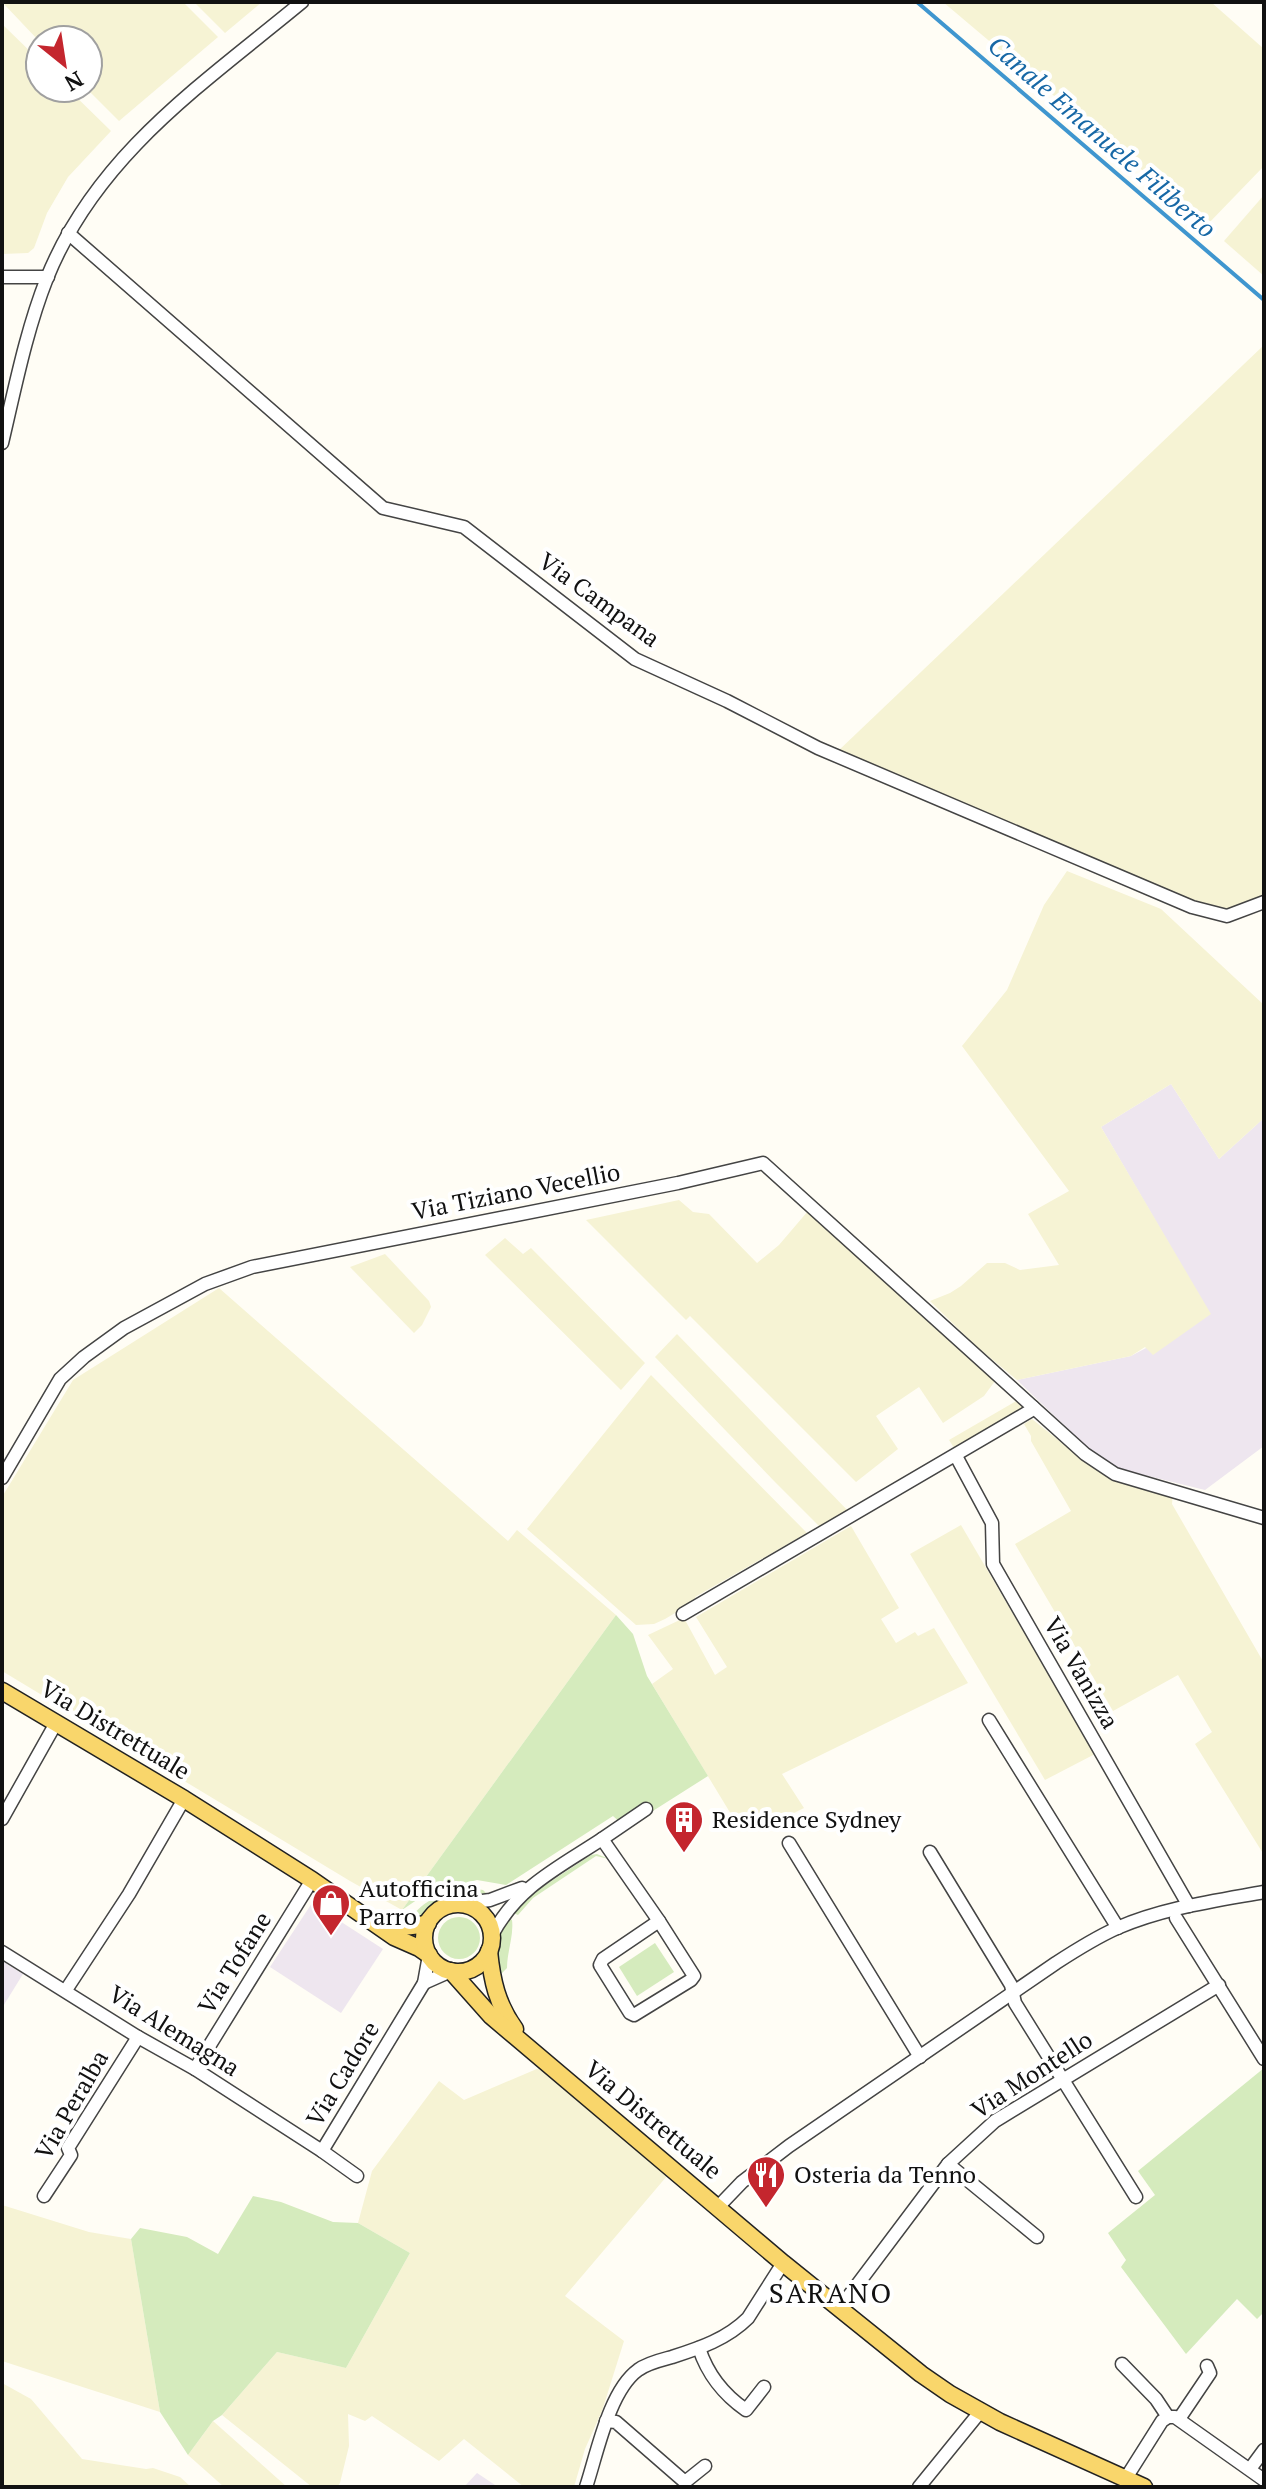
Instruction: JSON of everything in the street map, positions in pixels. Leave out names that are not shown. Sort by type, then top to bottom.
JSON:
[{"type":"main road","name":"Via Distrettuale","points":[[2,1691],[184,1799],[364,1915]]},
{"type":"main road","points":[[429,1955],[425,1934],[428,1923],[441,1909],[460,1904],[470,1906],[485,1917],[499,2004],[530,2050]]},
{"type":"main road","points":[[364,1915],[390,1926],[408,1928],[428,1923]]},
{"type":"main road","points":[[364,1915],[451,1971],[491,2016],[530,2050]]},
{"type":"main road","points":[[451,1971],[469,1970],[485,1959],[491,1943]]},
{"type":"main road","name":"Via Distrettuale","points":[[530,2050],[783,2263],[921,2374],[980,2412],[1144,2487]]},
{"type":"street","points":[[2,443],[33,319],[48,277],[68,233],[105,177],[147,132],[302,2]]},
{"type":"street","name":"Via Campana","points":[[68,233],[383,508],[464,527],[635,659],[727,701],[818,748],[1192,907],[1227,916],[1264,902]]},
{"type":"street","points":[[2,277],[48,277]]},
{"type":"street","name":"Via Tiziano Vecellio","points":[[2,1478],[60,1379],[124,1328],[205,1284],[252,1267],[678,1183],[763,1163],[1085,1454],[1115,1474],[1264,1518]]},
{"type":"street","points":[[683,1614],[956,1456],[1033,1407]]},
{"type":"street","name":"Via Vanizza","points":[[956,1456],[992,1523],[993,1564],[1189,1906]]},
{"type":"street","points":[[989,1720],[1118,1928]]},
{"type":"street","points":[[2,1819],[56,1723]]},
{"type":"street","points":[[66,1990],[129,1894],[184,1799]]},
{"type":"street","points":[[491,1943],[507,1909],[533,1884],[646,1809]]},
{"type":"street","points":[[602,1839],[659,1921],[694,1976],[634,2015],[600,1965],[603,1959],[659,1921]]},
{"type":"street","points":[[789,1843],[920,2057]]},
{"type":"street","points":[[930,1852],[1011,1985],[1015,2003],[1136,2197]]},
{"type":"street","name":"Via Tofane","points":[[195,2069],[312,1880]]},
{"type":"street","points":[[460,1904],[475,1904],[533,1884]]},
{"type":"street","points":[[718,2207],[742,2182],[789,2146],[1079,1948],[1118,1928],[1189,1906],[1264,1892]]},
{"type":"street","points":[[1176,1918],[1264,2059]]},
{"type":"street","name":"Via Alemagna","points":[[2,1952],[195,2069],[322,2151]]},
{"type":"street","name":"Via Cadore","points":[[357,2176],[322,2151],[424,1983],[429,1955]]},
{"type":"street","points":[[424,1983],[451,1971]]},
{"type":"street","name":"Via Montello","points":[[839,2309],[948,2164],[995,2121],[1219,1985]]},
{"type":"street","name":"Via Peralba","points":[[44,2196],[71,2155],[68,2148],[138,2037]]},
{"type":"street","points":[[948,2164],[1037,2237]]},
{"type":"street","points":[[586,2487],[606,2421],[623,2387],[637,2370],[699,2348],[733,2331],[748,2318],[783,2263]]},
{"type":"street","points":[[699,2348],[705,2365],[725,2393],[746,2410],[764,2387]]},
{"type":"street","points":[[1122,2364],[1174,2418],[1264,2480]]},
{"type":"street","points":[[1126,2478],[1162,2421],[1174,2418],[1210,2373],[1207,2366]]},
{"type":"street","points":[[919,2487],[980,2412]]},
{"type":"street","points":[[606,2421],[616,2422],[685,2482],[705,2466]]},
{"type":"street","points":[[1250,2469],[1264,2450]]},
{"type":"shaded area","points":[[2,2],[183,2],[218,37],[119,121],[102,104],[104,24],[24,25]]},
{"type":"shaded area","points":[[194,2],[262,2],[225,33]]},
{"type":"shaded area","points":[[943,2],[1211,2],[1264,49],[1264,166],[1207,225]]},
{"type":"shaded area","points":[[2,24],[24,45],[24,104],[83,104],[111,131],[68,177],[47,213],[34,248],[28,253],[2,254]]},
{"type":"shaded area","points":[[1264,195],[1264,276],[1224,241]]},
{"type":"shaded area","points":[[1264,345],[1264,902],[1236,914],[1191,903],[837,752]]},
{"type":"shaded area","points":[[1067,871],[1161,909],[1264,1005],[1264,1118],[1219,1159],[1171,1084],[1101,1127],[1211,1314],[1153,1355],[1145,1347],[1131,1356],[1017,1380],[930,1301],[961,1286],[987,1263],[1005,1263],[1020,1270],[1059,1265],[1028,1214],[1069,1191],[962,1046],[1007,990],[1044,905]]},
{"type":"shaded area","points":[[1171,1084],[1219,1159],[1264,1118],[1264,1446],[1205,1490],[1116,1468],[1092,1452],[1017,1380],[1131,1356],[1210,1314],[1101,1127]]},
{"type":"shaded area","points":[[679,1200],[693,1212],[709,1214],[757,1263],[779,1245],[808,1211],[995,1381],[984,1396],[943,1423],[919,1387],[876,1416],[898,1449],[856,1482],[690,1316],[686,1320],[586,1220]]},
{"type":"shaded area","points":[[505,1238],[523,1254],[531,1248],[645,1363],[621,1390],[485,1255]]},
{"type":"shaded area","points":[[385,1254],[429,1301],[431,1307],[414,1333],[350,1267]]},
{"type":"shaded area","points":[[219,1288],[508,1541],[517,1530],[616,1615],[402,1910],[2,1671],[2,1497],[73,1380]]},
{"type":"shaded area","points":[[677,1334],[852,1515],[831,1527],[819,1526],[775,1482],[655,1357]]},
{"type":"shaded area","points":[[651,1375],[807,1533],[695,1597],[697,1600],[665,1619],[654,1624],[636,1625],[527,1529]]},
{"type":"shaded area","points":[[1018,1400],[1025,1411],[956,1451],[949,1440]]},
{"type":"shaded area","points":[[1032,1419],[1092,1467],[1118,1480],[1173,1493],[1172,1504],[1264,1663],[1264,1855],[1195,1744],[1212,1732],[1178,1675],[1113,1711],[1015,1544],[1071,1511],[1031,1441],[1024,1424]]},
{"type":"shaded area","points":[[961,1525],[1095,1754],[1045,1780],[910,1554]]},
{"type":"shaded area","points":[[851,1526],[899,1608],[881,1619],[896,1643],[915,1632],[918,1636],[934,1628],[968,1683],[782,1774],[804,1808],[762,1829],[740,1829],[652,1684],[673,1669],[648,1635],[684,1618],[715,1675],[727,1667],[696,1617]]},
{"type":"shaded area","points":[[312,1903],[383,1949],[341,2013],[270,1967]]},
{"type":"shaded area","points":[[2,1961],[23,1974],[2,2008]]},
{"type":"shaded area","points":[[539,2068],[667,2176],[565,2296],[624,2341],[574,2487],[524,2487],[464,2439],[439,2461],[372,2416],[365,2421],[348,2414],[349,2446],[340,2483],[337,2487],[312,2487],[222,2415],[277,2352],[346,2368],[410,2253],[358,2223],[372,2171],[439,2081],[464,2100]]},
{"type":"shaded area","points":[[2,2205],[89,2232],[131,2239],[160,2412],[2,2361]]},
{"type":"shaded area","points":[[2,2383],[31,2399],[82,2459],[153,2468],[180,2477],[191,2487],[2,2487]]},
{"type":"shaded area","points":[[213,2421],[287,2487],[224,2487],[188,2455]]},
{"type":"shaded area","points":[[477,2473],[498,2487],[464,2487]]},
{"type":"green space","points":[[616,1615],[633,1634],[647,1676],[708,1776],[626,1828],[613,1816],[506,1885],[477,1880],[427,1893],[402,1910]]},
{"type":"green space","points":[[597,1854],[609,1859],[596,1856],[533,1898],[518,1915],[511,1912],[524,1899]]},
{"type":"green space","points":[[477,1889],[488,1895],[445,1901],[424,1915],[411,1918],[432,1899]]},
{"type":"green space","points":[[459,1917],[474,1923],[480,1938],[474,1953],[459,1959],[444,1953],[438,1938],[444,1923]]},
{"type":"green space","points":[[508,1917],[512,1920],[507,1968],[500,1975],[498,1945]]},
{"type":"green space","points":[[655,1943],[674,1972],[637,1996],[619,1967]]},
{"type":"green space","points":[[1264,2068],[1264,2312],[1257,2319],[1237,2299],[1186,2354],[1121,2267],[1126,2260],[1108,2233],[1155,2195],[1138,2171]]},
{"type":"green space","points":[[253,2196],[281,2202],[333,2222],[358,2223],[410,2253],[346,2368],[277,2352],[222,2415],[213,2421],[188,2455],[160,2412],[131,2239],[140,2228],[187,2237],[218,2254]]},
{"type":"waterway","name":"Canale Emanuele Filiberto","points":[[917,2],[1264,300]]},
{"type":"place","name":"Residence Sydney","points":[[684,1854]]},
{"type":"place","name":"Autofficina Parro","points":[[331,1937]]},
{"type":"place","name":"Osteria da Tenno","points":[[766,2209]]},
{"type":"district","name":"SARANO","points":[[831,2293]]}]
